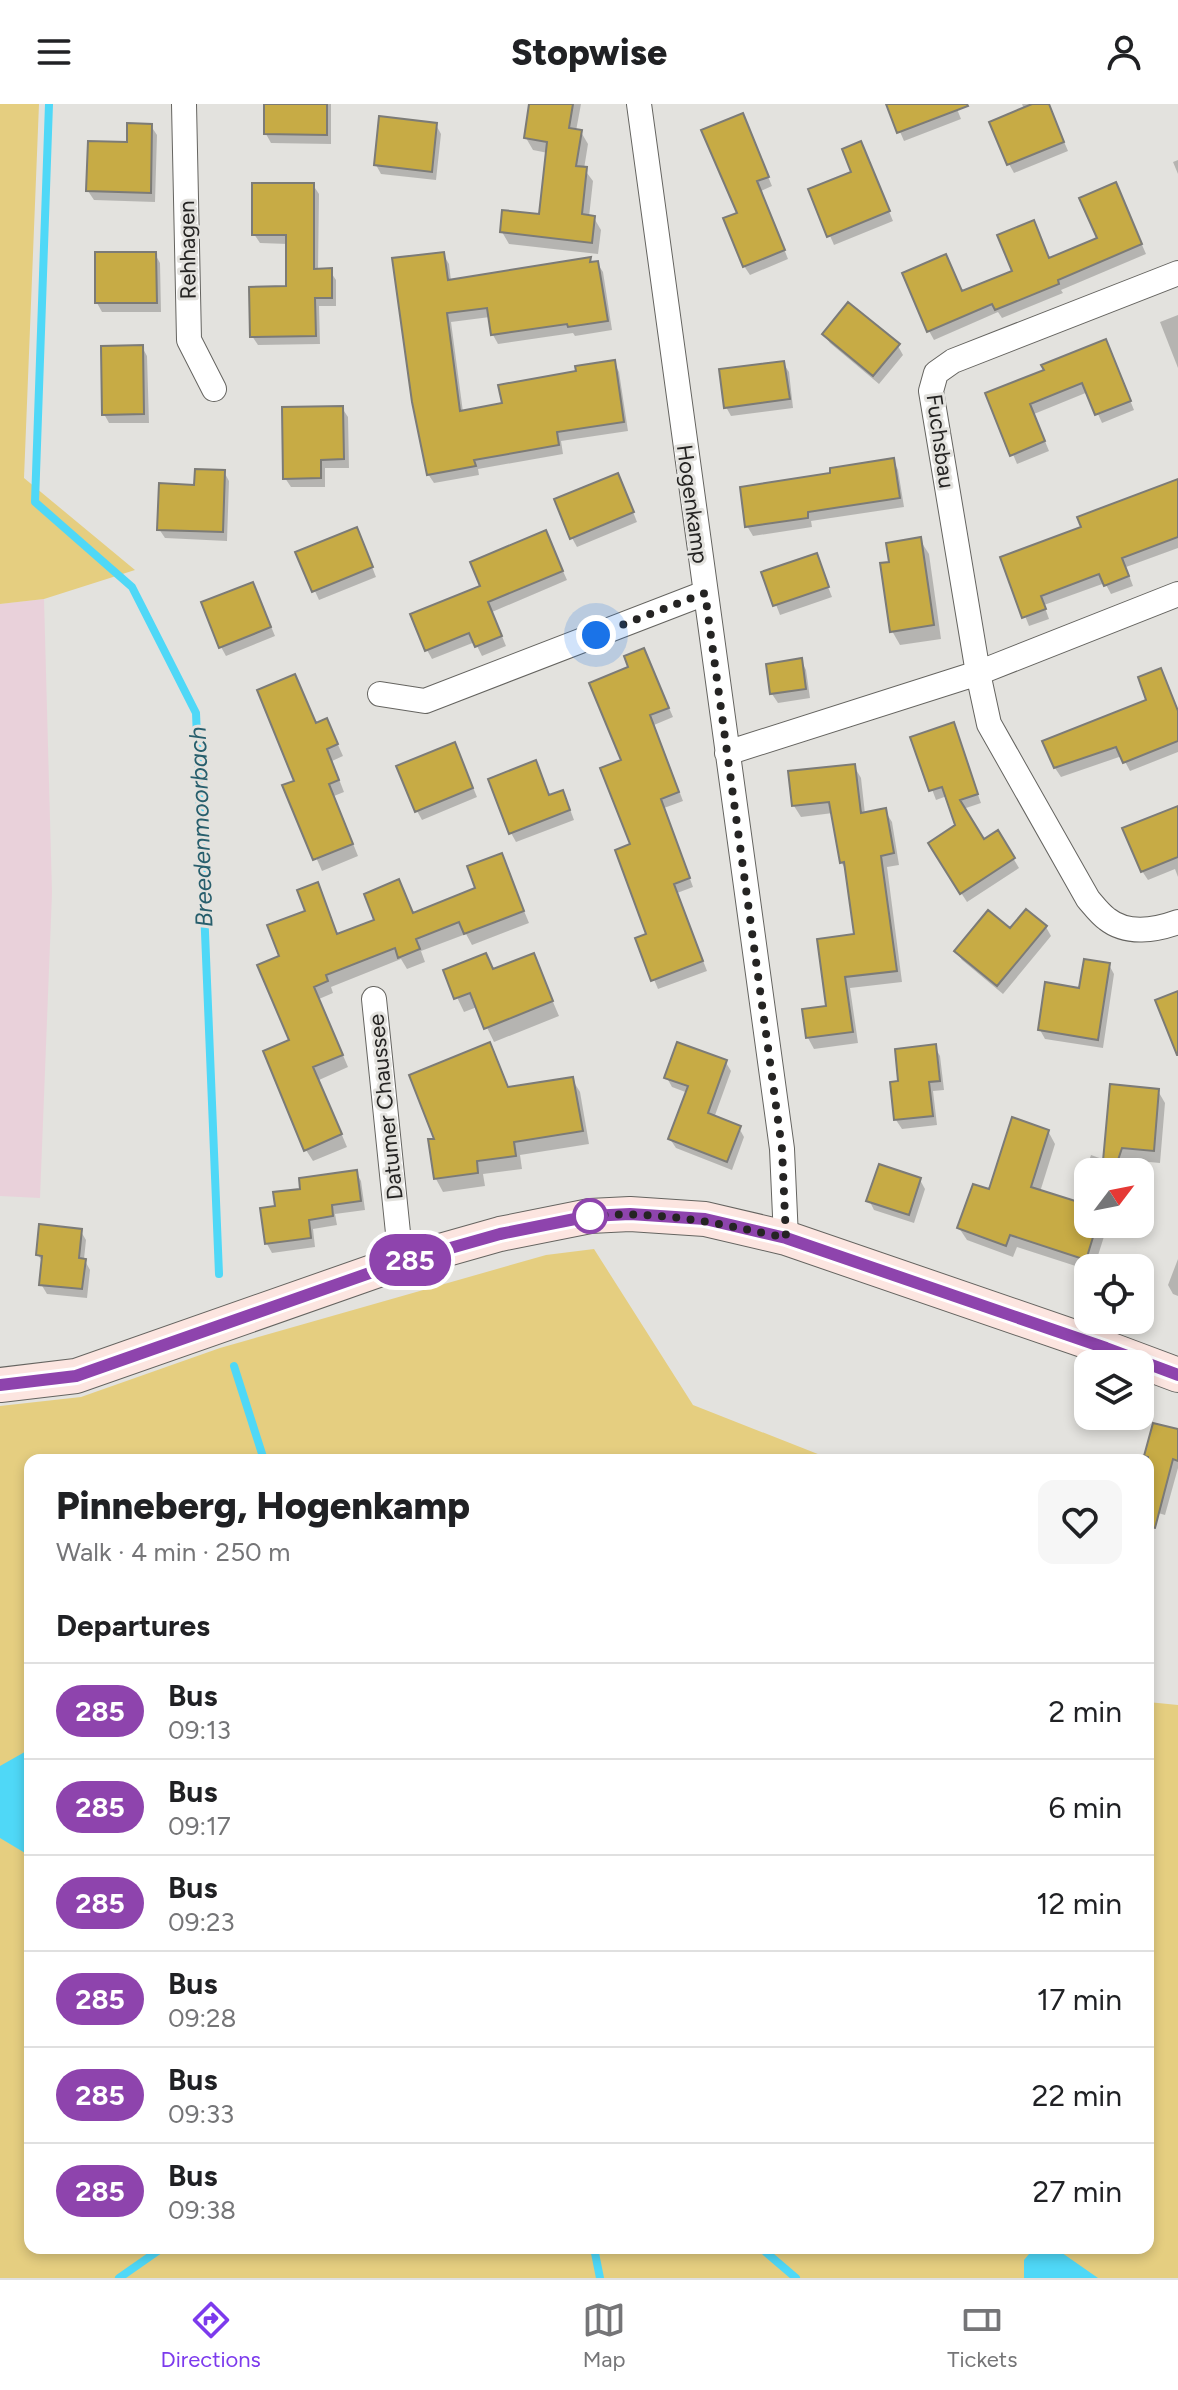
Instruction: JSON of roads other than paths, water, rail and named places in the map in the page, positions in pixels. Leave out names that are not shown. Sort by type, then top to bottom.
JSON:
[{"type":"street","name":"Rehhagen","points":[[184,104],[189,340],[214,389]]},
{"type":"street","name":"Hogenkamp","points":[[643,106],[705,593],[782,1149],[786,1238]]},
{"type":"street","name":"Fuchsbau","points":[[1178,273],[953,361],[936,373],[931,391],[989,724],[1088,899],[1108,921],[1131,929],[1161,928],[1178,922]]},
{"type":"street","points":[[380,694],[425,701],[705,593]]},
{"type":"street","points":[[727,753],[978,673],[1178,594]]},
{"type":"street","name":"Datumer Chaussee","points":[[374,999],[401,1262]]},
{"type":"street","points":[[0,1385],[76,1376],[401,1262],[500,1234],[590,1216],[630,1214],[705,1219],[786,1238],[1178,1375]]},
{"type":"water","points":[[24,1752],[24,1852],[0,1838],[0,1766]]},
{"type":"water","points":[[1029,2254],[1064,2254],[1098,2278],[1024,2278],[1024,2260]]},
{"type":"waterway","name":"Breedenmoorbach","points":[[49,104],[35,502],[132,587],[196,713],[219,1274]]},
{"type":"waterway","name":"Breedenmoorbach","points":[[234,1366],[262,1454]]},
{"type":"waterway","points":[[119,2278],[153,2254]]},
{"type":"waterway","points":[[595,2254],[600,2278]]},
{"type":"waterway","name":"Breedenmoorbach","points":[[768,2254],[796,2278]]}]
